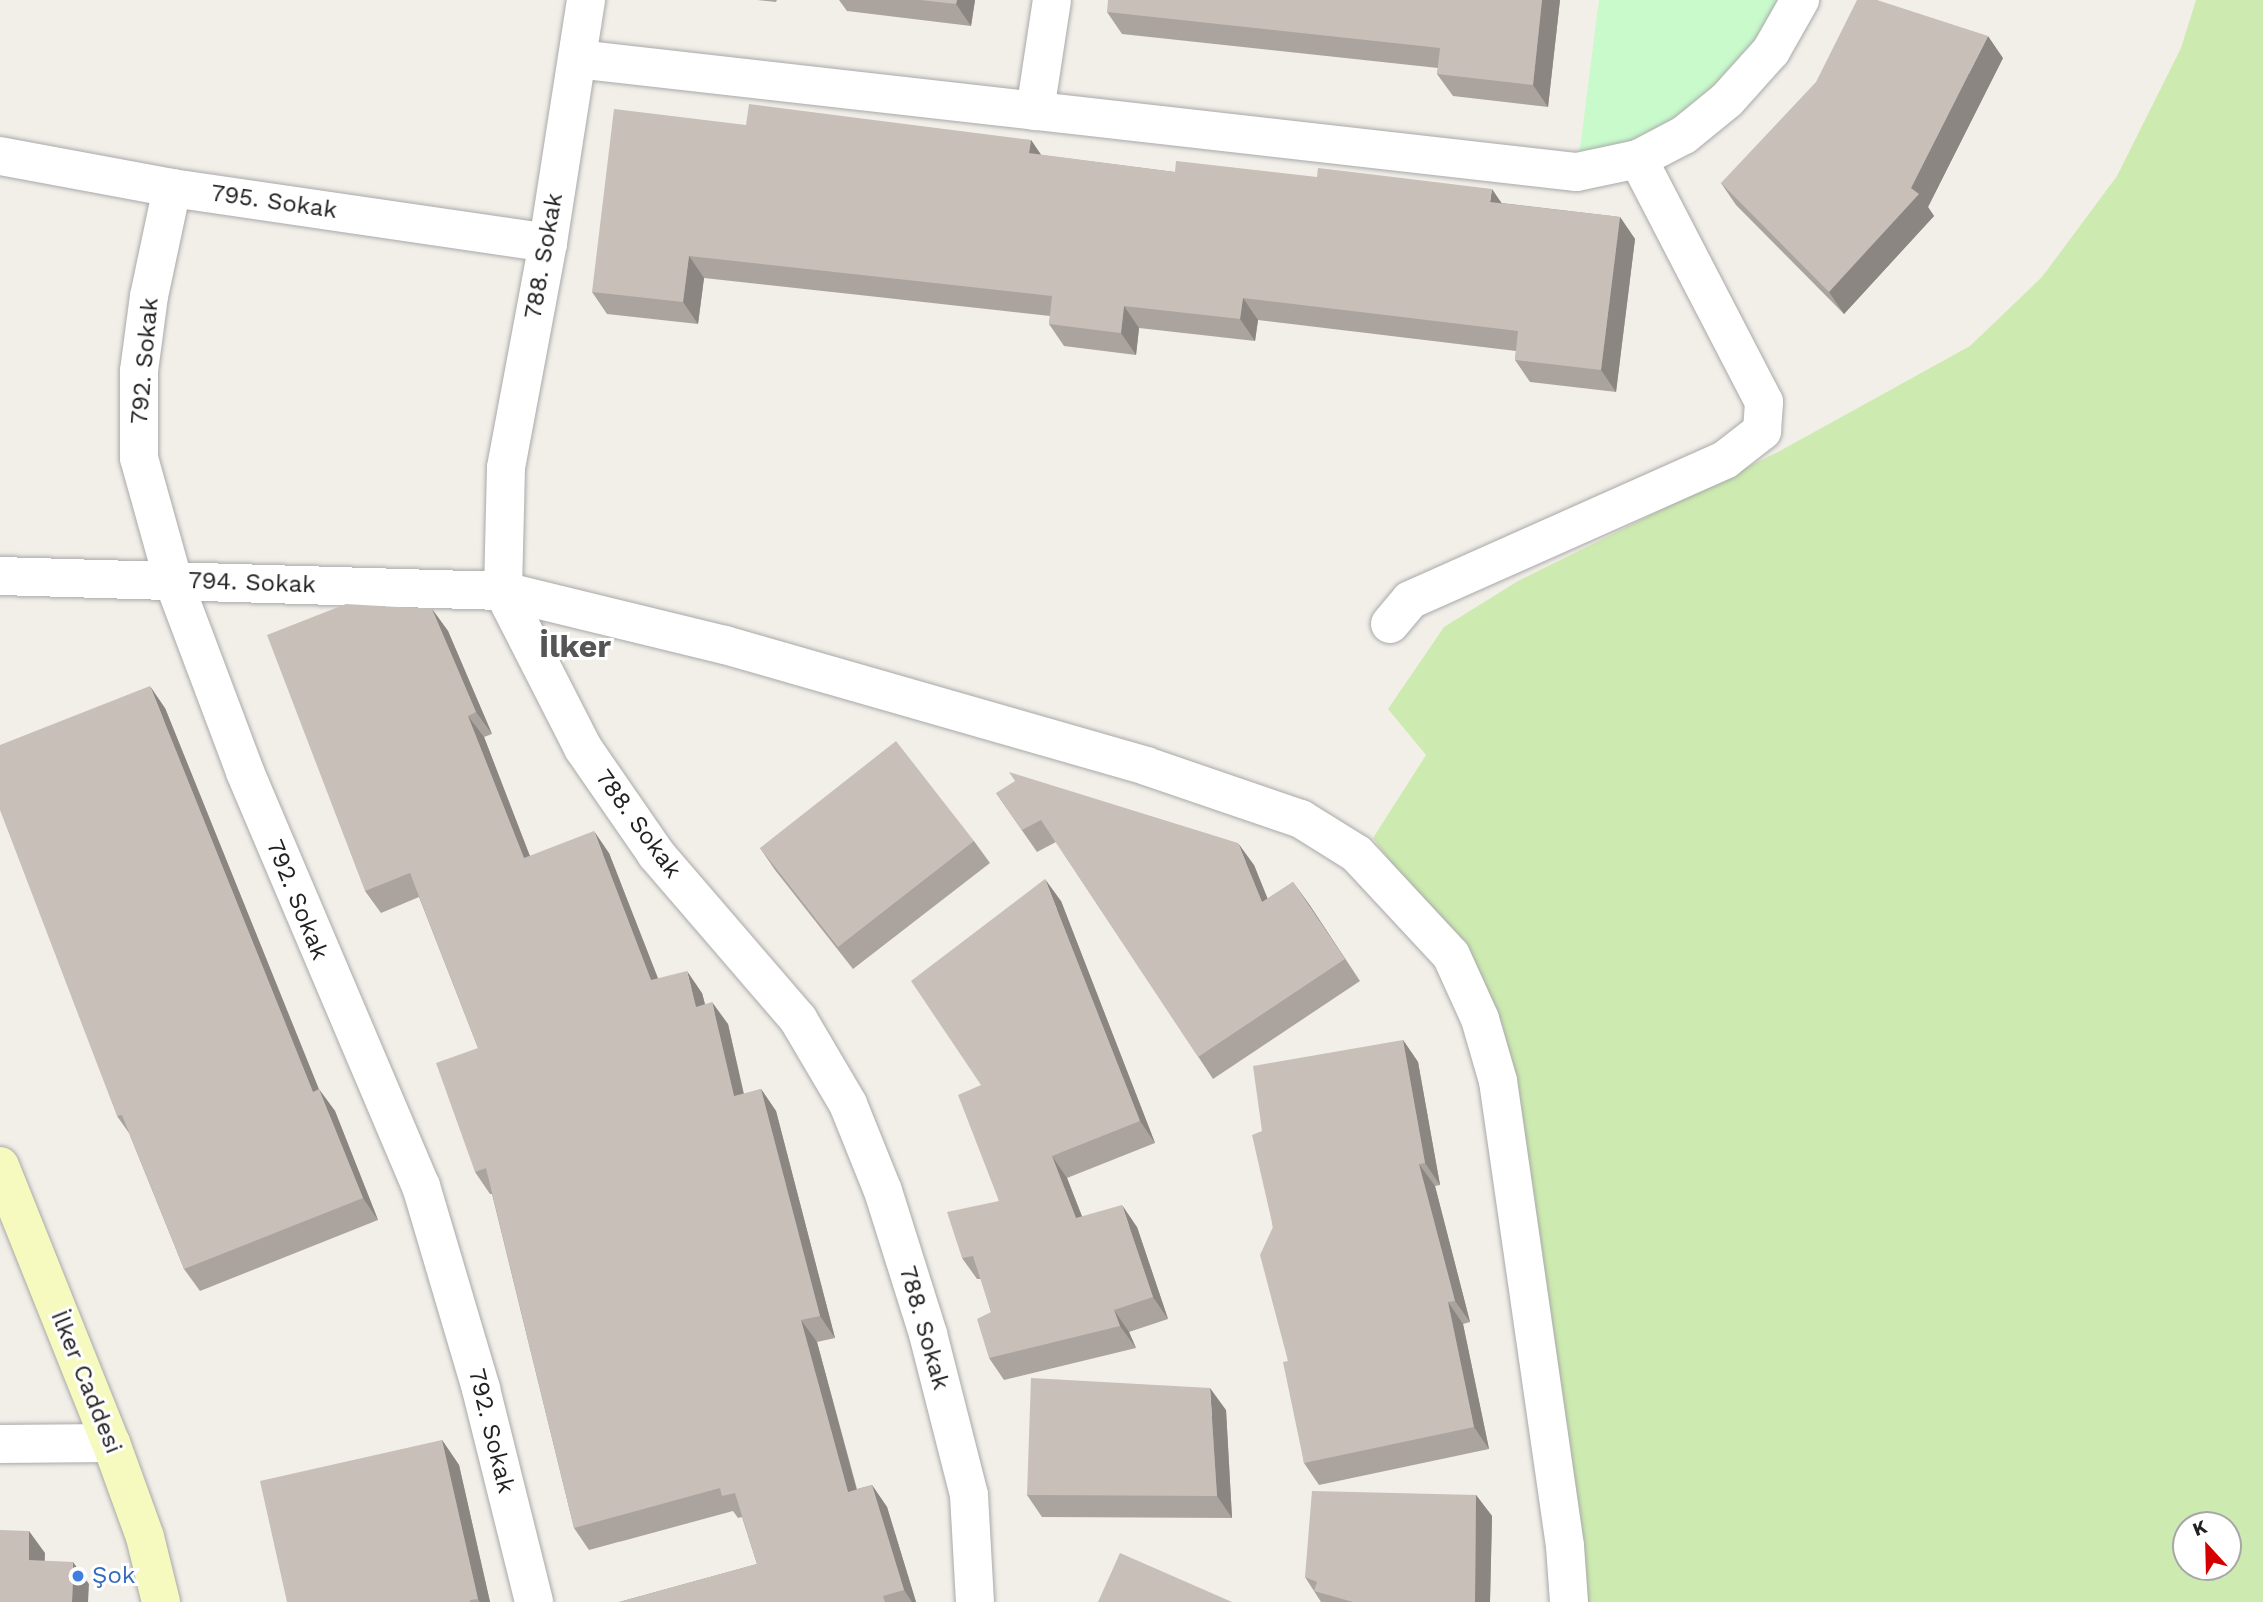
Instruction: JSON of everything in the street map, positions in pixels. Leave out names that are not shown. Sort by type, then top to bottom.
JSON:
[{"type":"main road","name":"İlker Caddesi","points":[[0,1166],[111,1443],[145,1537],[160,1602]]},
{"type":"street","name":"788. Sokak","points":[[586,0],[548,243],[506,468],[503,591],[583,748],[656,854],[798,1019],[848,1104],[883,1191],[941,1387],[969,1495],[975,1602]]},
{"type":"street","points":[[1035,111],[1052,0]]},
{"type":"street","points":[[577,59],[1577,173],[1639,159],[1684,135],[1727,100],[1771,51],[1800,0]]},
{"type":"street","name":"795. Sokak","points":[[0,156],[172,188],[548,243]]},
{"type":"street","points":[[1390,624],[1410,600],[1727,459],[1762,431],[1764,402],[1639,159]]},
{"type":"street","name":"792. Sokak","points":[[172,188],[139,371],[139,458],[173,580],[326,973],[421,1186],[481,1389],[534,1602]]},
{"type":"street","name":"794. Sokak","points":[[0,576],[503,591],[724,645],[1146,766],[1301,819],[1357,854],[1451,955],[1480,1019],[1498,1081],[1565,1546],[1569,1602]]},
{"type":"street","points":[[0,1444],[111,1443]]},
{"type":"green space","points":[[1599,0],[1800,0],[1727,100],[1577,172]]},
{"type":"green space","points":[[2196,0],[2263,0],[2263,1602],[1583,1602],[1512,1079],[1412,891],[1373,838],[1426,755],[1388,709],[1444,627],[1518,581],[1778,452],[1970,346],[2042,277],[2117,176],[2181,48]]},
{"type":"building","points":[[920,0],[957,0],[956,4]]},
{"type":"building","points":[[1108,0],[1542,0],[1533,85],[1437,74],[1440,48],[1107,12]]},
{"type":"building","points":[[1857,0],[1877,0],[1988,36],[1911,188],[1919,194],[1829,292],[1721,183],[1816,82]]},
{"type":"building","points":[[749,104],[1031,140],[1029,153],[1175,172],[1176,161],[1317,177],[1318,168],[1492,189],[1490,202],[1620,217],[1601,370],[1515,360],[1518,331],[1243,298],[1240,319],[1124,306],[1121,333],[1049,324],[1052,296],[689,256],[683,302],[592,292],[614,109],[746,125]]},
{"type":"building","points":[[346,604],[432,609],[476,712],[468,716],[524,858],[594,831],[651,980],[687,971],[696,1007],[712,1002],[734,1096],[761,1089],[820,1316],[801,1320],[848,1492],[872,1485],[904,1590],[883,1596],[885,1602],[619,1602],[757,1564],[735,1493],[722,1496],[720,1488],[574,1528],[486,1168],[475,1172],[436,1063],[478,1048],[410,873],[365,891],[267,635]]},
{"type":"building","points":[[150,686],[313,1092],[319,1089],[363,1198],[184,1269],[122,1115],[117,1116],[0,810],[0,745]]},
{"type":"building","points":[[896,741],[974,841],[838,947],[760,848]]},
{"type":"building","points":[[1009,772],[1238,843],[1262,902],[1293,882],[1345,959],[1198,1057],[1041,820],[1022,830],[996,793],[1015,781]]},
{"type":"building","points":[[1045,879],[1140,1121],[1052,1156],[1076,1218],[1122,1205],[1153,1297],[1114,1310],[1120,1326],[989,1358],[977,1319],[991,1312],[973,1256],[962,1258],[947,1212],[999,1201],[958,1095],[981,1085],[911,981]]},
{"type":"building","points":[[1403,1040],[1425,1163],[1419,1164],[1455,1301],[1448,1302],[1474,1427],[1304,1463],[1283,1362],[1288,1361],[1260,1255],[1273,1227],[1252,1135],[1262,1131],[1253,1066]]},
{"type":"building","points":[[1031,1378],[1210,1388],[1217,1496],[1027,1495]]},
{"type":"building","points":[[442,1440],[478,1599],[470,1602],[287,1602],[260,1481]]},
{"type":"building","points":[[1312,1491],[1476,1495],[1475,1602],[1353,1602],[1314,1591],[1317,1582],[1305,1577]]},
{"type":"building","points":[[0,1530],[29,1531],[29,1560],[73,1562],[72,1602],[0,1602]]},
{"type":"building","points":[[1120,1553],[1232,1602],[1098,1602]]},
{"type":"place","name":"Şok","points":[[78,1576]]},
{"type":"district","name":"İlker","points":[[575,646]]}]
